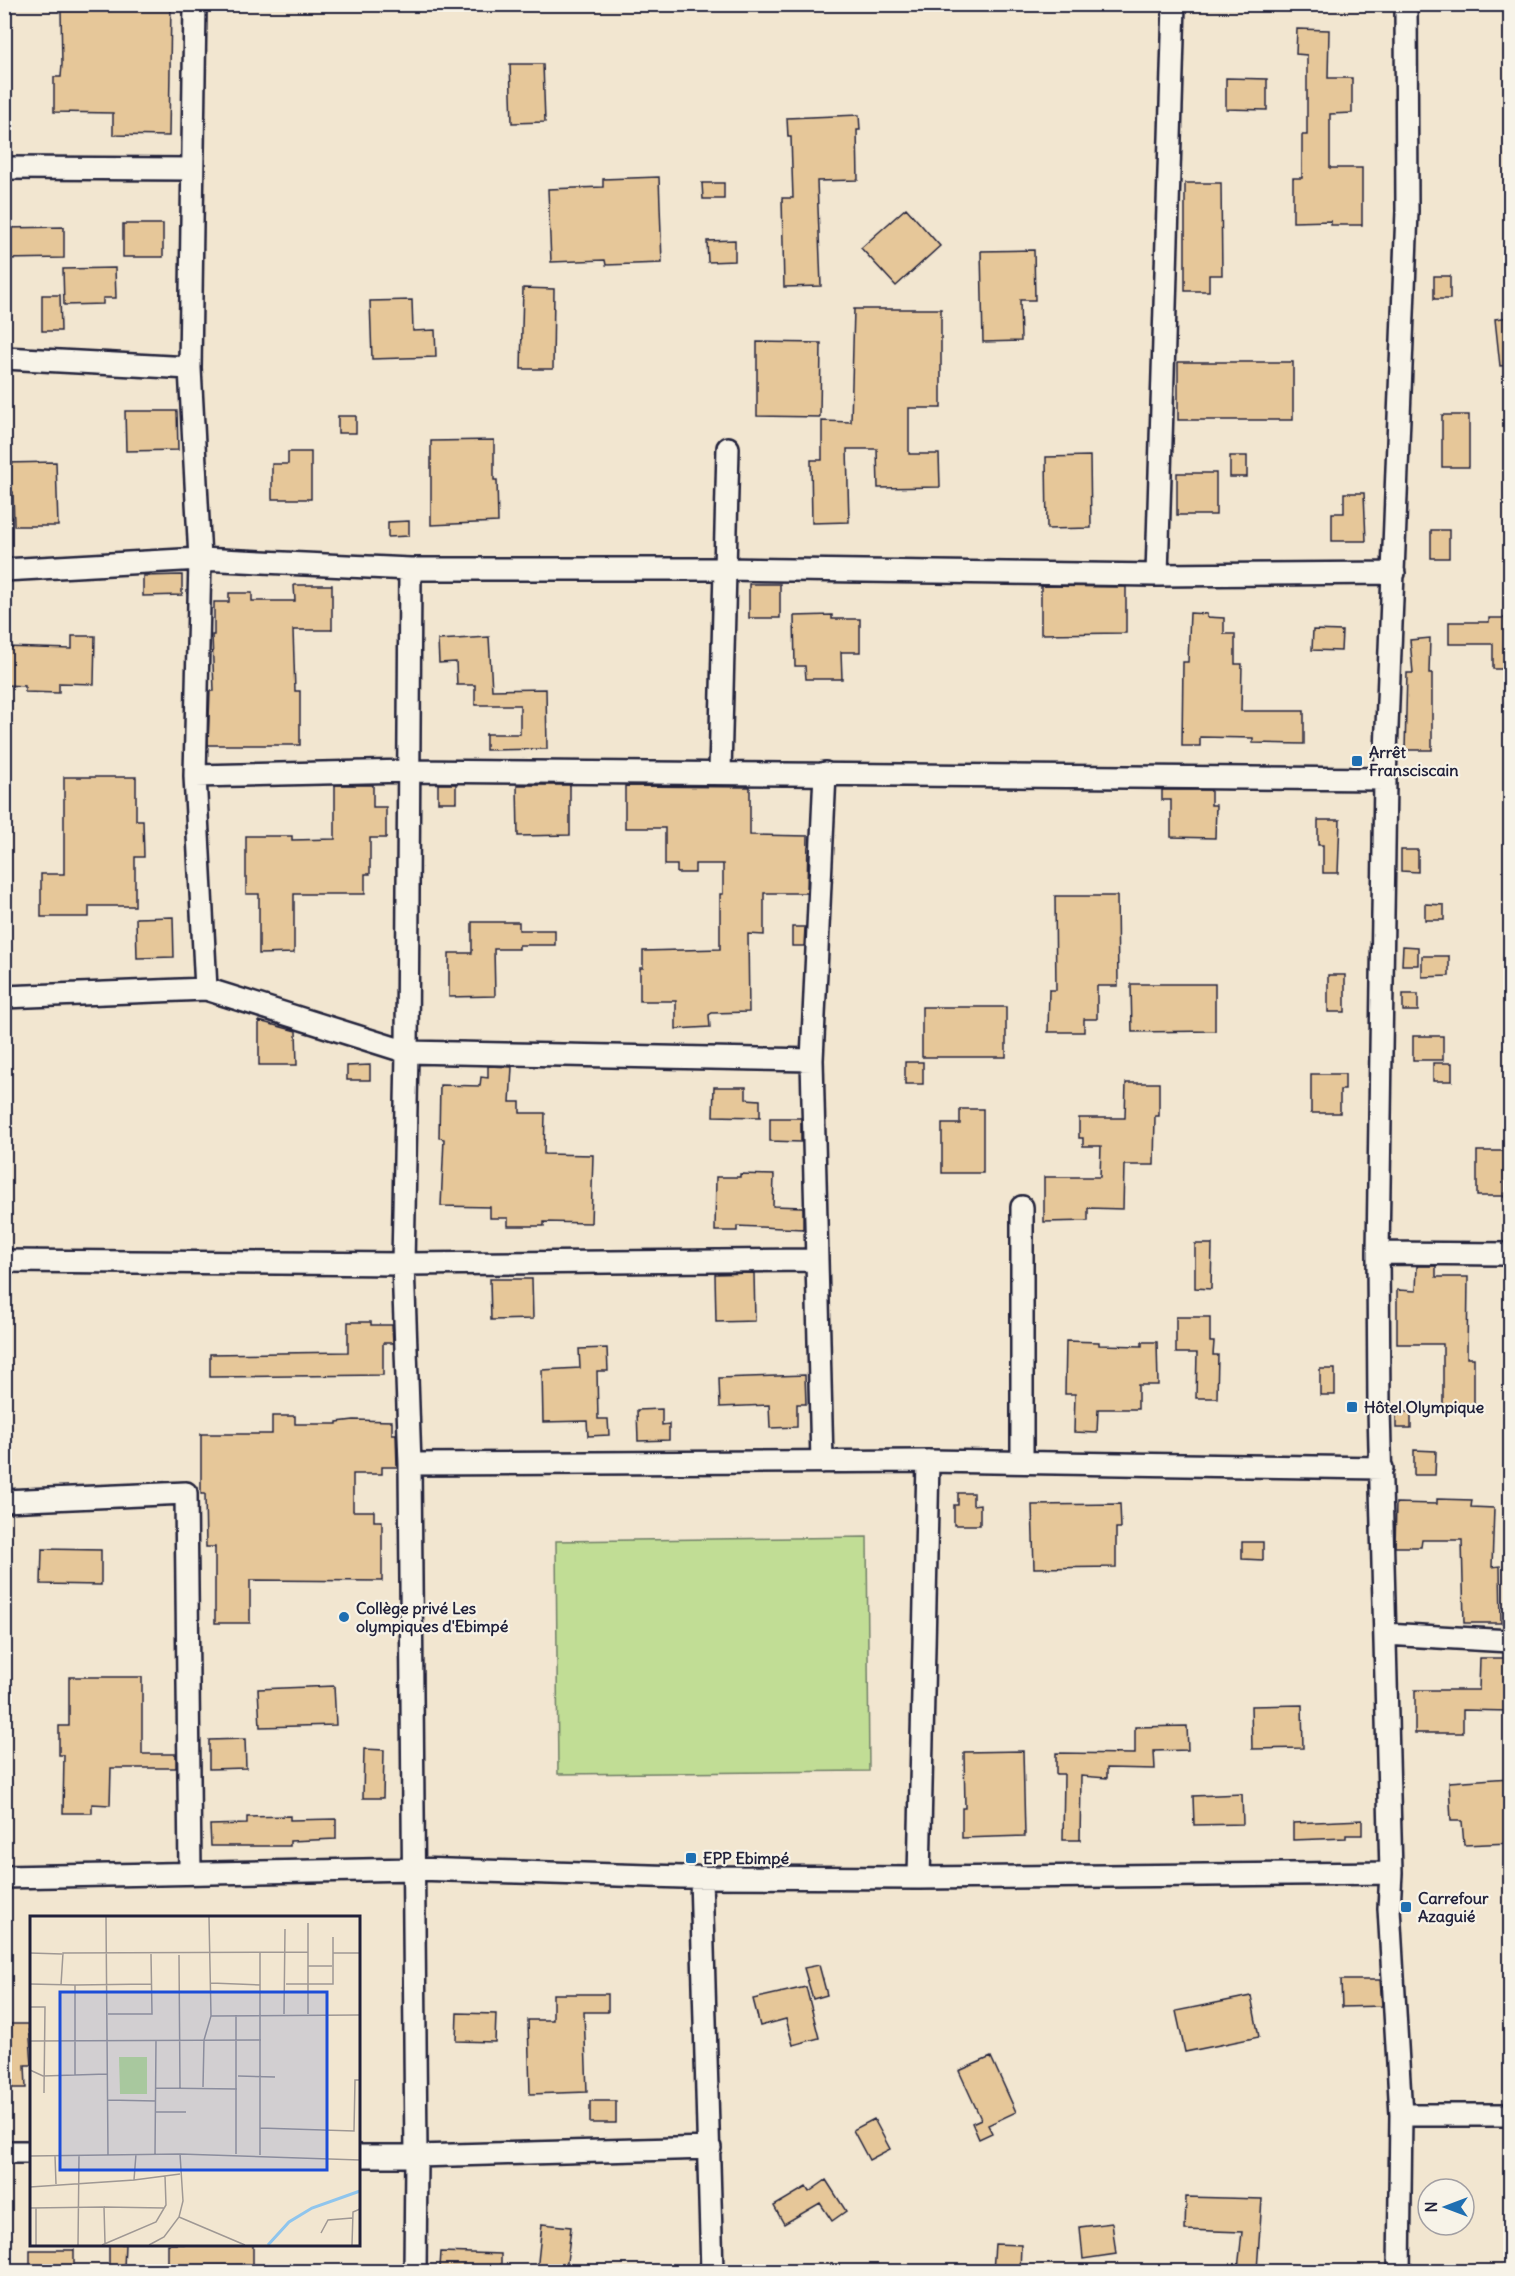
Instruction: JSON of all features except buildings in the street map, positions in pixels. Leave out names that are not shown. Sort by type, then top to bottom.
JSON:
[{"type":"street","points":[[195,4],[190,368],[200,559],[195,776],[206,989]]},
{"type":"street","points":[[1157,575],[1174,4]]},
{"type":"street","points":[[1399,2271],[1401,2115],[1389,1908],[1378,1253],[1385,779],[1407,211],[1406,4]]},
{"type":"street","points":[[4,168],[192,169]]},
{"type":"street","points":[[4,358],[190,368]]},
{"type":"street","points":[[720,772],[728,448]]},
{"type":"street","points":[[4,570],[200,559],[410,569],[726,569],[1157,575],[1394,573]]},
{"type":"street","points":[[410,569],[407,1052],[403,1264],[410,1464],[415,2271]]},
{"type":"street","points":[[195,776],[409,771],[1385,779]]},
{"type":"street","points":[[822,1462],[812,1060],[825,773]]},
{"type":"street","points":[[4,997],[206,989],[407,1052],[812,1060]]},
{"type":"street","points":[[1022,1207],[1022,1462]]},
{"type":"street","points":[[1378,1253],[1510,1254]]},
{"type":"street","points":[[4,1261],[403,1264],[817,1260]]},
{"type":"street","points":[[410,1464],[928,1461],[1382,1468]]},
{"type":"street","points":[[919,1878],[928,1461]]},
{"type":"street","points":[[4,1501],[186,1493],[190,1873]]},
{"type":"street","points":[[1385,1634],[1510,1641]]},
{"type":"street","points":[[4,1877],[414,1869],[701,1877],[919,1878],[1390,1873]]},
{"type":"street","points":[[701,1877],[712,2271]]},
{"type":"street","points":[[1401,2115],[1510,2115]]},
{"type":"street","points":[[360,2156],[710,2148]]},
{"type":"street","points":[[4,2152],[30,2152]]},
{"type":"green space","points":[[867,1537],[869,1771],[558,1774],[556,1541]]},
{"type":"place","name":"Arrêt Fransciscain","points":[[1357,761]]},
{"type":"place","name":"Hôtel Olympique","points":[[1352,1407]]},
{"type":"place","name":"Collège privé Les olympiques d'Ebimpé","points":[[344,1617]]},
{"type":"place","name":"EPP Ebimpé","points":[[691,1858]]},
{"type":"place","name":"Carrefour Azaguié","points":[[1406,1907]]}]
